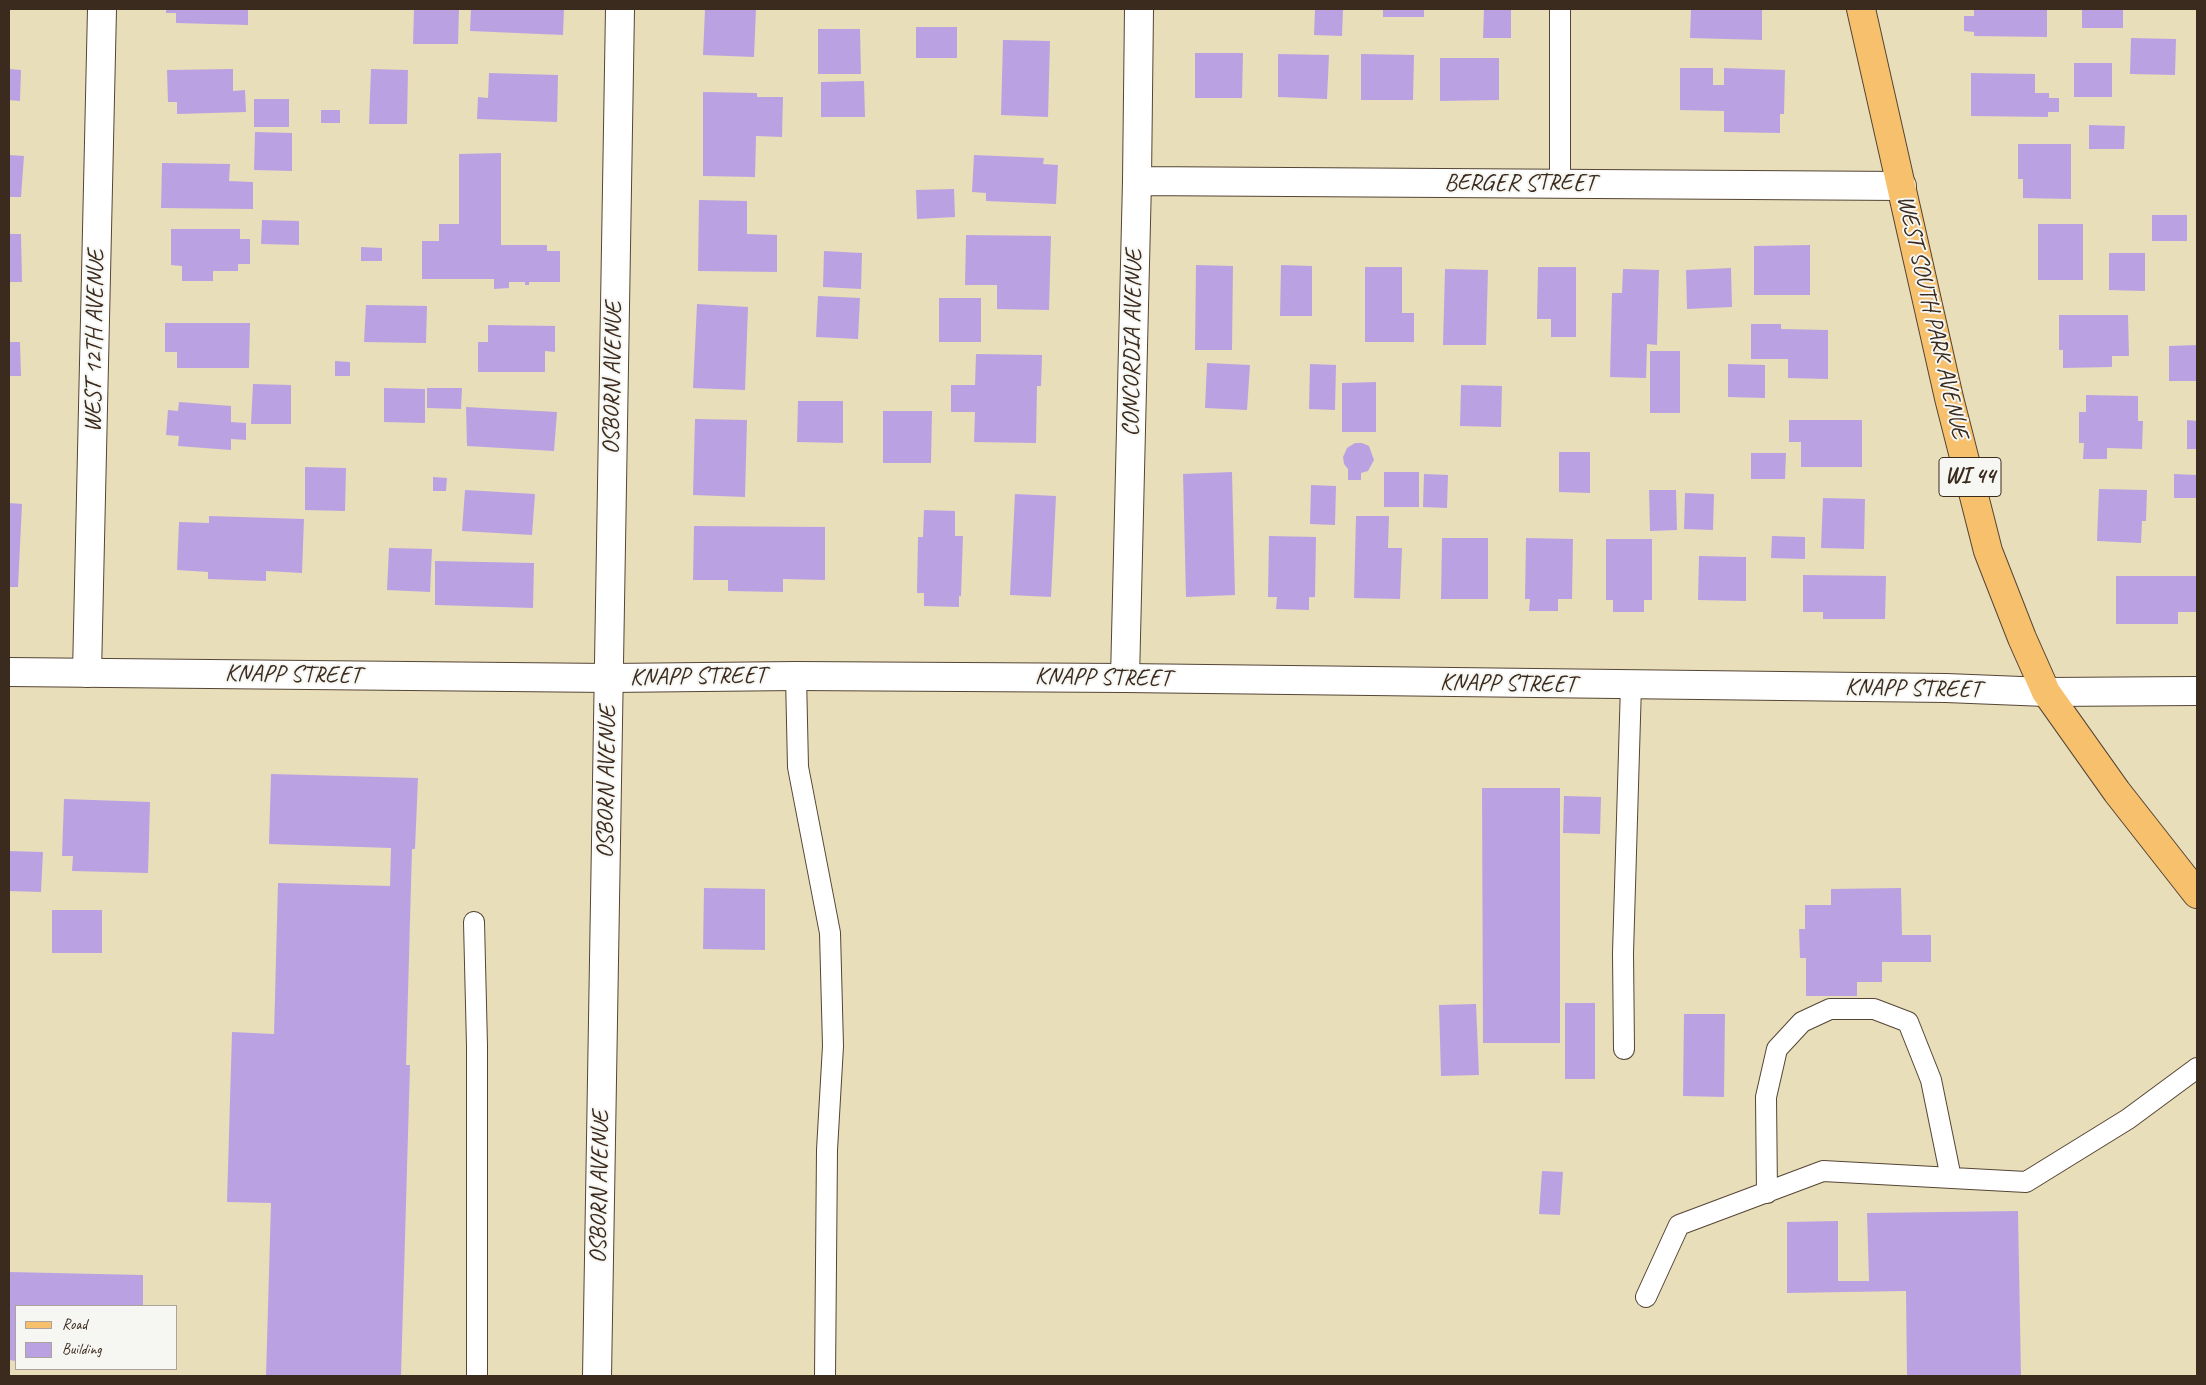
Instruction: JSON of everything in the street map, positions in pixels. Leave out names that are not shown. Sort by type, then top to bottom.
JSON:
[{"type":"main road","name":"WEST SOUTH PARK AVENUE","points":[[1862,9],[1949,398],[1988,550],[2022,638],[2046,692],[2117,792],[2197,894]]},
{"type":"street","name":"WEST 12TH AVENUE","points":[[87,673],[102,9]]},
{"type":"street","name":"OSBORN AVENUE","points":[[597,1376],[620,9]]},
{"type":"street","name":"CONCORDIA AVENUE","points":[[1125,678],[1137,181],[1139,9]]},
{"type":"street","name":"BERGER STREET","points":[[1137,181],[1902,186]]},
{"type":"street","name":"KNAPP STREET","points":[[9,672],[609,678],[796,676],[1125,678],[1946,688],[2046,692],[2197,691]]},
{"type":"lane","points":[[1560,9],[1560,184]]},
{"type":"lane","points":[[796,676],[798,767],[830,933],[833,1046],[827,1150],[825,1376]]},
{"type":"lane","points":[[1624,1048],[1622,953],[1631,685]]},
{"type":"lane","points":[[474,922],[477,1046],[477,1376]]},
{"type":"lane","points":[[1767,1192],[1766,1096],[1777,1048],[1802,1022],[1830,1010],[1874,1009],[1908,1022],[1931,1080],[1951,1178]]},
{"type":"lane","points":[[1646,1297],[1679,1225],[1823,1172],[2026,1182],[2128,1119],[2197,1068]]},
{"type":"building","points":[[166,9],[248,9],[248,25],[176,23],[176,13],[166,13]]},
{"type":"building","points":[[414,9],[459,9],[458,44],[413,44]]},
{"type":"building","points":[[471,9],[564,9],[563,35],[470,31]]},
{"type":"building","points":[[705,9],[756,9],[754,57],[703,55]]},
{"type":"building","points":[[1315,9],[1343,9],[1342,36],[1314,35]]},
{"type":"building","points":[[1383,9],[1424,9],[1424,17],[1383,17]]},
{"type":"building","points":[[1484,9],[1511,9],[1511,38],[1483,38]]},
{"type":"building","points":[[1691,9],[1762,9],[1762,40],[1690,38]]},
{"type":"building","points":[[1974,9],[2047,9],[2047,37],[1974,36],[1974,32],[1964,31],[1964,16],[1974,16]]},
{"type":"building","points":[[2082,9],[2123,9],[2123,28],[2082,28]]},
{"type":"building","points":[[916,27],[957,27],[957,58],[916,58]]},
{"type":"building","points":[[818,29],[860,29],[861,74],[818,74]]},
{"type":"building","points":[[2131,38],[2176,39],[2175,75],[2130,74]]},
{"type":"building","points":[[1003,40],[1050,41],[1048,117],[1001,115]]},
{"type":"building","points":[[1195,53],[1243,53],[1242,98],[1195,98]]},
{"type":"building","points":[[1278,54],[1329,55],[1327,99],[1278,97]]},
{"type":"building","points":[[1361,54],[1414,55],[1413,100],[1361,100]]},
{"type":"building","points":[[1440,58],[1499,58],[1499,100],[1440,101]]},
{"type":"building","points":[[2074,63],[2112,63],[2112,97],[2074,97]]},
{"type":"building","points":[[1680,68],[1713,68],[1713,85],[1724,85],[1724,68],[1785,70],[1784,114],[1780,114],[1780,133],[1724,132],[1724,111],[1680,110]]},
{"type":"building","points":[[9,69],[21,70],[20,101],[9,100]]},
{"type":"building","points":[[233,69],[233,91],[245,90],[246,112],[177,114],[177,102],[168,102],[167,70]]},
{"type":"building","points":[[371,69],[408,70],[407,124],[369,124]]},
{"type":"building","points":[[489,73],[558,75],[557,122],[477,119],[478,97],[488,98]]},
{"type":"building","points":[[1971,73],[2035,74],[2035,93],[2049,93],[2049,98],[2059,98],[2059,112],[2048,112],[2048,117],[1971,116]]},
{"type":"building","points":[[864,81],[865,117],[821,117],[821,82]]},
{"type":"building","points":[[703,92],[757,93],[757,97],[783,97],[782,137],[756,136],[755,177],[703,176]]},
{"type":"building","points":[[254,99],[289,99],[289,127],[254,127]]},
{"type":"building","points":[[321,110],[340,110],[340,123],[321,123]]},
{"type":"building","points":[[2089,125],[2125,126],[2124,149],[2089,149]]},
{"type":"building","points":[[255,132],[292,133],[292,171],[254,170]]},
{"type":"building","points":[[2018,144],[2071,144],[2071,199],[2023,198],[2023,179],[2018,179]]},
{"type":"building","points":[[501,153],[501,245],[547,245],[547,251],[560,251],[560,282],[529,282],[529,285],[525,285],[525,282],[509,282],[509,288],[494,289],[494,279],[422,279],[422,241],[439,241],[439,224],[459,224],[459,154]]},
{"type":"building","points":[[9,155],[24,156],[21,197],[9,197]]},
{"type":"building","points":[[974,155],[1044,158],[1043,164],[1058,165],[1056,204],[986,201],[986,193],[972,192]]},
{"type":"building","points":[[162,163],[230,164],[229,181],[253,182],[253,209],[161,208]]},
{"type":"building","points":[[954,189],[955,217],[917,219],[916,190]]},
{"type":"building","points":[[699,200],[747,201],[747,234],[777,235],[777,272],[698,271]]},
{"type":"building","points":[[2152,215],[2187,215],[2187,241],[2152,241]]},
{"type":"building","points":[[262,220],[299,221],[299,245],[261,244]]},
{"type":"building","points":[[2038,224],[2083,224],[2083,280],[2038,280]]},
{"type":"building","points":[[171,229],[240,229],[240,239],[250,239],[250,264],[238,264],[238,271],[213,271],[213,281],[182,281],[182,266],[171,265]]},
{"type":"building","points":[[9,234],[21,234],[22,282],[9,282]]},
{"type":"building","points":[[966,235],[1051,236],[1049,310],[997,309],[997,285],[965,285]]},
{"type":"building","points":[[1810,245],[1810,295],[1754,295],[1754,246]]},
{"type":"building","points":[[361,247],[382,248],[382,261],[361,261]]},
{"type":"building","points":[[824,251],[862,253],[861,289],[823,287]]},
{"type":"building","points":[[2109,253],[2145,253],[2145,291],[2109,290]]},
{"type":"building","points":[[1196,265],[1233,266],[1232,350],[1195,350]]},
{"type":"building","points":[[1281,265],[1312,266],[1312,316],[1280,316]]},
{"type":"building","points":[[1365,267],[1402,267],[1402,313],[1414,313],[1414,342],[1365,342]]},
{"type":"building","points":[[1538,267],[1576,267],[1576,337],[1551,337],[1551,319],[1537,319]]},
{"type":"building","points":[[1731,268],[1732,307],[1687,309],[1686,270]]},
{"type":"building","points":[[1445,269],[1488,270],[1486,345],[1443,345]]},
{"type":"building","points":[[1623,269],[1659,270],[1657,345],[1647,344],[1646,378],[1610,377],[1612,293],[1622,293]]},
{"type":"building","points":[[818,296],[860,298],[858,339],[816,337]]},
{"type":"building","points":[[939,298],[981,298],[981,342],[939,342]]},
{"type":"building","points":[[697,304],[748,307],[745,390],[693,388]]},
{"type":"building","points":[[366,305],[427,306],[426,343],[364,342]]},
{"type":"building","points":[[2059,315],[2128,315],[2129,356],[2112,356],[2112,367],[2063,368],[2063,350],[2059,350]]},
{"type":"building","points":[[165,323],[250,323],[249,368],[177,368],[177,352],[165,352]]},
{"type":"building","points":[[1751,324],[1781,324],[1781,329],[1828,330],[1828,379],[1788,378],[1788,359],[1751,359]]},
{"type":"building","points":[[488,325],[555,326],[555,352],[545,351],[545,372],[478,372],[478,342],[488,342]]},
{"type":"building","points":[[9,342],[20,342],[21,376],[9,376]]},
{"type":"building","points":[[2197,345],[2197,381],[2169,381],[2169,346]]},
{"type":"building","points":[[1650,351],[1680,351],[1680,413],[1650,413]]},
{"type":"building","points":[[976,354],[1042,355],[1041,386],[1037,386],[1036,443],[974,442],[975,412],[951,412],[951,385],[975,385]]},
{"type":"building","points":[[335,361],[350,362],[350,376],[335,376]]},
{"type":"building","points":[[1207,363],[1250,365],[1247,410],[1205,408]]},
{"type":"building","points":[[1310,364],[1336,365],[1335,410],[1309,409]]},
{"type":"building","points":[[1728,364],[1765,365],[1765,398],[1728,397]]},
{"type":"building","points":[[1376,382],[1376,432],[1342,432],[1342,383]]},
{"type":"building","points":[[253,384],[291,385],[291,424],[251,424]]},
{"type":"building","points":[[1461,385],[1502,386],[1501,427],[1460,426]]},
{"type":"building","points":[[384,388],[425,389],[425,423],[384,422]]},
{"type":"building","points":[[427,388],[462,388],[461,409],[427,408]]},
{"type":"building","points":[[2086,395],[2138,396],[2138,421],[2143,421],[2142,449],[2107,448],[2107,459],[2083,459],[2084,443],[2079,443],[2079,412],[2086,412]]},
{"type":"building","points":[[798,401],[843,401],[843,443],[797,442]]},
{"type":"building","points":[[179,402],[231,406],[231,422],[246,423],[246,440],[231,439],[231,450],[178,446],[179,436],[166,435],[168,410],[178,411]]},
{"type":"building","points":[[466,407],[557,412],[554,451],[467,446]]},
{"type":"building","points":[[883,411],[932,411],[931,463],[883,463]]},
{"type":"building","points":[[695,419],[747,420],[745,497],[693,495]]},
{"type":"building","points":[[1789,420],[1862,420],[1862,467],[1801,467],[1801,442],[1789,442]]},
{"type":"building","points":[[2187,420],[2197,421],[2197,449],[2187,449]]},
{"type":"building","points":[[1355,443],[1369,446],[1374,460],[1368,471],[1361,473],[1361,480],[1348,480],[1348,469],[1344,464],[1343,457],[1347,448]]},
{"type":"building","points":[[1559,452],[1590,452],[1590,493],[1559,492]]},
{"type":"building","points":[[1751,453],[1786,453],[1785,479],[1751,479]]},
{"type":"building","points":[[305,467],[346,468],[345,511],[305,510]]},
{"type":"building","points":[[1232,472],[1235,595],[1186,597],[1183,474]]},
{"type":"building","points":[[1384,472],[1419,472],[1419,507],[1384,507]]},
{"type":"building","points":[[1424,474],[1448,475],[1447,508],[1423,507]]},
{"type":"building","points":[[2174,474],[2197,475],[2197,498],[2174,498]]},
{"type":"building","points":[[433,477],[447,478],[446,491],[433,491]]},
{"type":"building","points":[[1311,485],[1336,486],[1335,525],[1310,524]]},
{"type":"building","points":[[2099,489],[2147,490],[2146,521],[2142,521],[2141,543],[2097,541]]},
{"type":"building","points":[[465,490],[535,494],[532,535],[462,531]]},
{"type":"building","points":[[1649,490],[1676,490],[1677,530],[1650,531]]},
{"type":"building","points":[[1685,493],[1714,494],[1713,530],[1684,529]]},
{"type":"building","points":[[1015,494],[1056,496],[1051,597],[1010,595]]},
{"type":"building","points":[[1823,498],[1865,499],[1864,549],[1821,548]]},
{"type":"building","points":[[9,503],[22,504],[18,587],[9,587]]},
{"type":"building","points":[[924,510],[955,511],[955,536],[963,536],[959,607],[924,606],[924,593],[917,593],[918,537],[923,537]]},
{"type":"building","points":[[209,516],[304,519],[302,573],[266,571],[266,581],[208,579],[208,572],[177,570],[179,522],[209,523]]},
{"type":"building","points":[[1356,516],[1389,516],[1388,548],[1402,548],[1400,599],[1354,598]]},
{"type":"building","points":[[694,526],[825,527],[825,580],[783,579],[783,592],[728,591],[728,580],[693,580]]},
{"type":"building","points":[[1269,536],[1316,537],[1315,597],[1309,597],[1309,610],[1276,609],[1277,597],[1268,597]]},
{"type":"building","points":[[1772,536],[1805,537],[1805,559],[1771,558]]},
{"type":"building","points":[[1442,538],[1488,538],[1488,599],[1441,599]]},
{"type":"building","points":[[1526,538],[1573,539],[1572,599],[1558,599],[1558,611],[1529,611],[1530,599],[1525,599]]},
{"type":"building","points":[[1606,539],[1652,539],[1652,600],[1644,600],[1644,612],[1613,612],[1613,600],[1606,600]]},
{"type":"building","points":[[389,548],[432,549],[430,592],[387,590]]},
{"type":"building","points":[[1699,556],[1746,557],[1746,601],[1698,600]]},
{"type":"building","points":[[435,561],[534,563],[533,608],[435,605]]},
{"type":"building","points":[[1803,575],[1886,576],[1885,619],[1823,619],[1823,612],[1803,612]]},
{"type":"building","points":[[2116,576],[2197,576],[2197,612],[2178,612],[2178,624],[2116,624]]},
{"type":"building","points":[[271,774],[418,778],[415,849],[412,849],[411,884],[406,1065],[410,1065],[401,1376],[266,1376],[271,1203],[227,1202],[232,1032],[274,1034],[278,883],[390,886],[391,848],[269,844]]},
{"type":"building","points":[[1482,788],[1560,788],[1560,1043],[1483,1043]]},
{"type":"building","points":[[1564,796],[1601,797],[1600,834],[1563,833]]},
{"type":"building","points":[[64,799],[150,802],[148,873],[72,871],[73,856],[62,856]]},
{"type":"building","points":[[9,851],[43,852],[41,892],[9,891]]},
{"type":"building","points":[[704,888],[765,889],[765,950],[703,949]]},
{"type":"building","points":[[1901,888],[1902,935],[1931,935],[1931,962],[1882,962],[1882,982],[1857,982],[1857,996],[1806,996],[1806,958],[1800,958],[1799,929],[1805,929],[1805,905],[1831,905],[1831,889]]},
{"type":"building","points":[[52,910],[102,910],[102,953],[52,953]]},
{"type":"building","points":[[1565,1003],[1595,1003],[1595,1079],[1565,1079]]},
{"type":"building","points":[[1476,1004],[1479,1075],[1441,1076],[1439,1005]]},
{"type":"building","points":[[1684,1014],[1725,1014],[1724,1097],[1683,1096]]},
{"type":"building","points":[[1542,1171],[1563,1172],[1560,1215],[1539,1214]]},
{"type":"building","points":[[2018,1211],[2021,1376],[1907,1376],[1906,1291],[1787,1293],[1787,1222],[1838,1221],[1838,1281],[1869,1281],[1867,1213]]},
{"type":"building","points":[[9,1272],[143,1275],[143,1305],[15,1305],[15,1361],[9,1360]]}]
